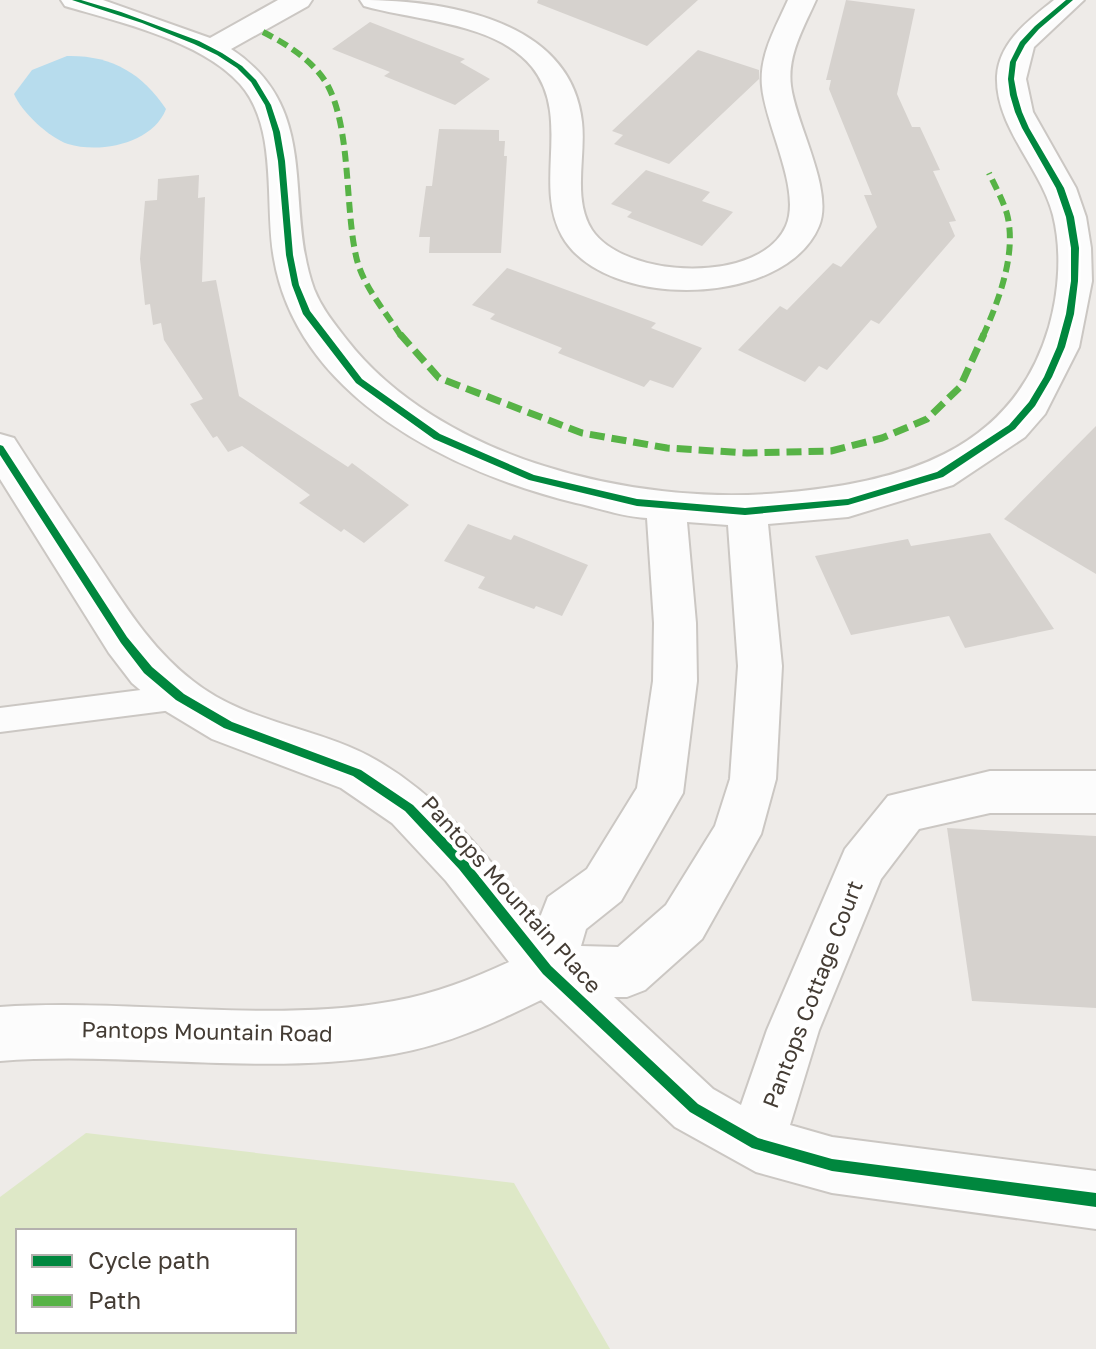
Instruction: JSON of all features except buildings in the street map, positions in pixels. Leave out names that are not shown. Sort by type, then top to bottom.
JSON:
[{"type":"street","points":[[75,0],[193,43],[244,71],[267,101],[276,125],[293,277],[306,312],[350,374],[387,407],[445,443],[503,469],[580,492],[666,506],[747,511],[862,500],[912,488],[950,472],[994,443],[1036,400],[1050,378],[1066,331],[1074,277],[1071,220],[1060,188],[1032,141],[1011,82],[1013,61],[1023,41],[1070,0]]},
{"type":"street","points":[[193,43],[247,0]]},
{"type":"street","points":[[193,43],[298,0]]},
{"type":"street","points":[[374,0],[499,34],[522,45],[543,62],[556,80],[567,109],[565,204],[579,238],[597,254],[622,268],[680,279],[715,277],[748,270],[776,258],[793,245],[804,227],[808,207],[776,85],[779,51],[802,0]]},
{"type":"street","name":"Pantops Mountain Place","points":[[0,448],[124,640],[148,670],[180,697],[228,725],[357,773],[409,808],[463,865],[547,970],[694,1108],[756,1144],[832,1165],[1096,1200]]},
{"type":"street","points":[[547,970],[566,914],[604,885],[660,793],[675,681],[675,623],[666,506]]},
{"type":"street","name":"Pantops Mountain Road","points":[[0,1034],[67,1029],[306,1037],[394,1028],[469,1008],[547,970],[627,972],[684,922],[737,834],[753,779],[760,666],[747,511]]},
{"type":"street","name":"Pantops Cottage Court","points":[[756,1144],[793,1030],[862,865],[905,811],[990,792],[1096,792]]},
{"type":"lane","points":[[0,720],[180,697]]},
{"type":"green space","points":[[86,1133],[514,1183],[610,1349],[0,1349],[0,1197]]},
{"type":"water","points":[[67,56],[98,59],[136,76],[166,109],[159,121],[138,138],[95,148],[68,144],[44,130],[29,116],[14,94],[32,70]]},
{"type":"marked path","points":[[263,32],[292,47],[328,86],[341,134],[356,258],[365,281],[407,344],[439,378],[582,433],[667,448],[747,453],[831,451],[882,438],[927,419],[960,387],[998,302],[1009,246],[1007,214],[989,173]]},
{"type":"cycle path","points":[[75,0],[196,42],[220,54],[254,81],[268,105],[277,132],[296,285],[306,312],[359,381],[437,437],[532,477],[637,503],[745,511],[848,502],[940,474],[1012,427],[1032,404],[1061,347],[1075,281],[1075,248],[1070,217],[1060,188],[1018,112],[1011,79],[1013,62],[1022,44],[1070,0]]},
{"type":"cycle path","points":[[0,448],[124,640],[148,670],[180,697],[228,725],[357,773],[409,808],[463,865],[547,970],[694,1108],[756,1144],[832,1165],[1096,1200]]}]
